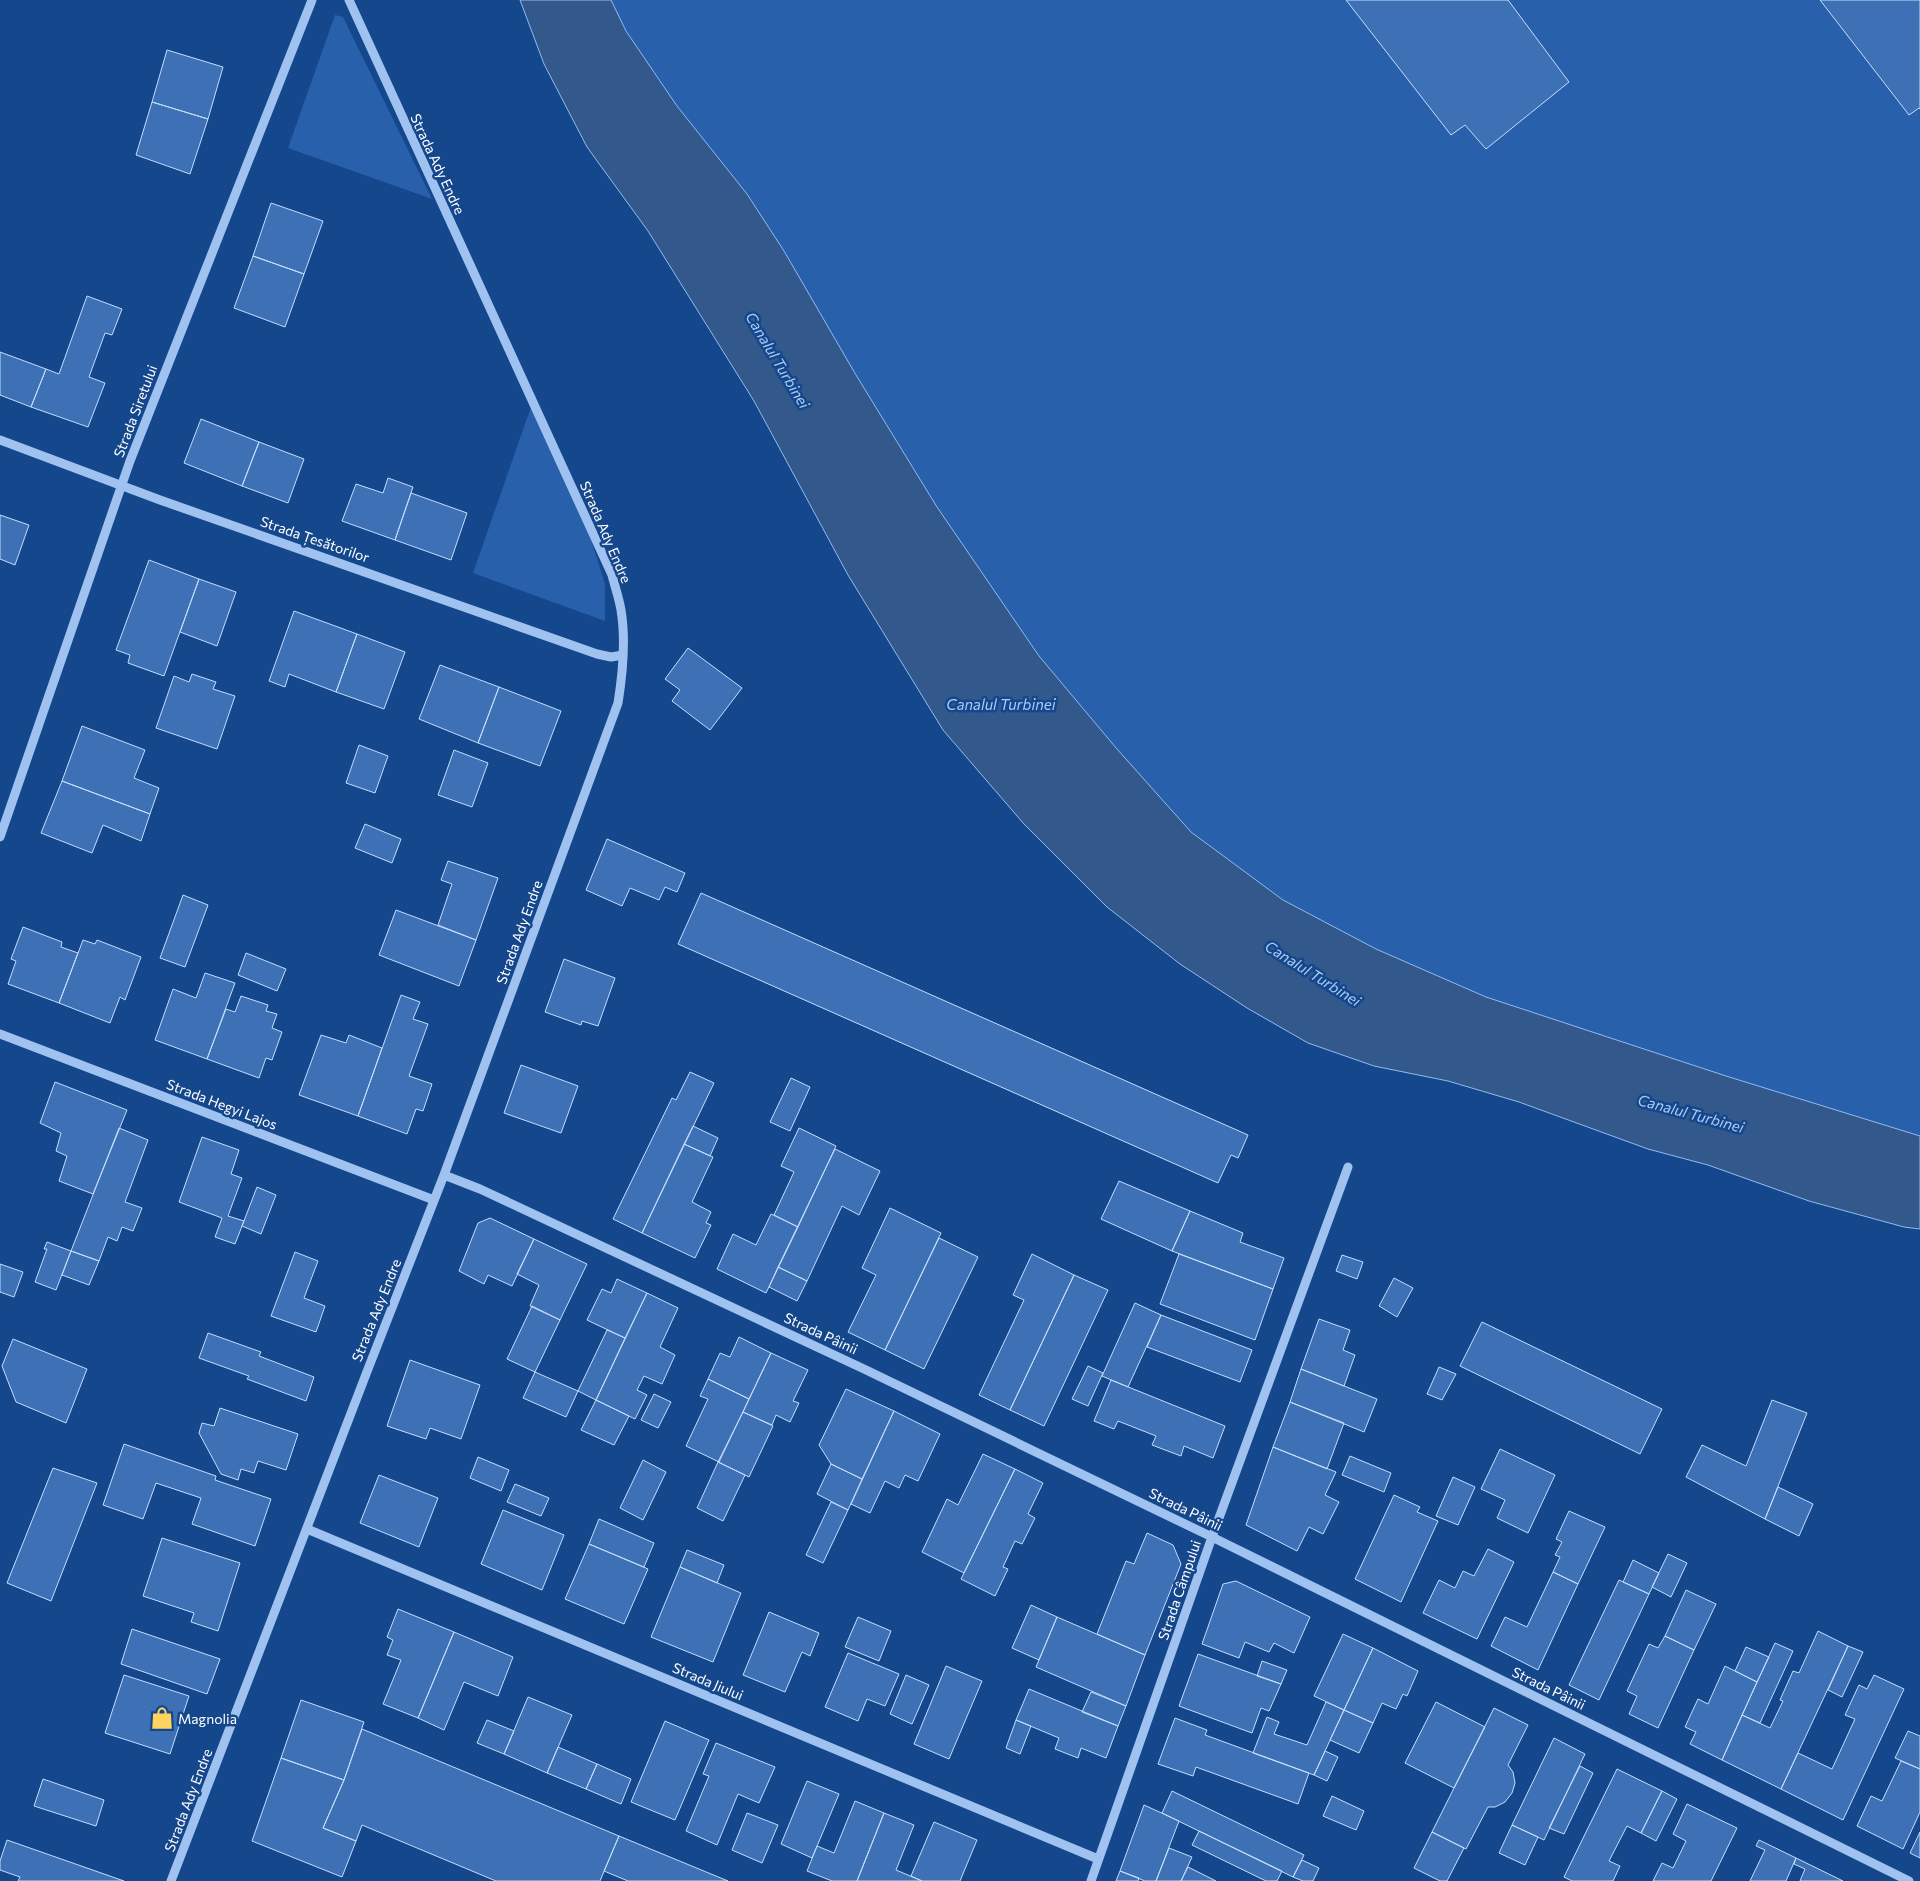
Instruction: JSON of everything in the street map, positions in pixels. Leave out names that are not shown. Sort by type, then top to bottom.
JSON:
[{"type":"street","name":"Strada Siretului","points":[[0,837],[121,485],[312,0]]},
{"type":"street","name":"Strada Ady Endre","points":[[171,1881],[444,1175],[618,703],[623,655],[621,609],[612,575],[348,0]]},
{"type":"street","name":"Strada Țesătorilor","points":[[0,440],[121,485],[597,654],[610,657],[623,655]]},
{"type":"street","name":"Strada Hegyi Lajos","points":[[0,1034],[434,1200]]},
{"type":"street","name":"Strada Câmpului","points":[[1091,1881],[1212,1537],[1348,1167]]},
{"type":"street","name":"Strada Pâinii","points":[[444,1175],[489,1193],[855,1364],[1212,1537],[1909,1881]]},
{"type":"street","name":"Strada Jiului","points":[[307,1529],[1098,1859]]},
{"type":"shaded area","points":[[611,0],[1920,0],[1920,1136],[1726,1076],[1486,997],[1376,949],[1283,900],[1191,832],[1117,749],[1039,656],[937,507],[856,375],[784,251],[747,194],[677,106],[626,31]]},
{"type":"shaded area","points":[[335,15],[343,17],[432,199],[288,148]]},
{"type":"shaded area","points":[[531,407],[582,511],[605,584],[605,621],[473,573]]},
{"type":"water","name":"Canalul Turbinei","points":[[520,0],[611,0],[626,31],[677,106],[747,194],[784,251],[856,375],[937,507],[1039,656],[1117,749],[1191,832],[1283,900],[1376,949],[1486,997],[1726,1076],[1920,1136],[1920,1229],[1904,1227],[1809,1201],[1708,1165],[1648,1149],[1519,1102],[1448,1081],[1374,1066],[1308,1043],[1247,1008],[1180,964],[1107,907],[1024,824],[943,730],[848,575],[754,401],[648,231],[587,147],[544,64]]},
{"type":"building","points":[[1346,0],[1508,0],[1569,82],[1486,149],[1465,125],[1451,135]]},
{"type":"building","points":[[1820,0],[1920,0],[1920,109],[1909,115]]},
{"type":"building","points":[[167,50],[223,67],[208,119],[152,102]]},
{"type":"building","points":[[152,102],[208,119],[190,174],[136,155]]},
{"type":"building","points":[[271,203],[323,221],[304,274],[253,256]]},
{"type":"building","points":[[253,256],[304,274],[285,327],[234,308]]},
{"type":"building","points":[[87,296],[122,309],[112,335],[105,333],[89,377],[105,383],[88,427],[31,407],[46,369],[59,374]]},
{"type":"building","points":[[0,352],[46,369],[31,407],[0,395]]},
{"type":"building","points":[[201,419],[259,442],[242,486],[184,463]]},
{"type":"building","points":[[259,442],[304,459],[288,503],[242,486]]},
{"type":"building","points":[[388,478],[413,487],[395,540],[342,521],[356,484],[383,493]]},
{"type":"building","points":[[411,493],[467,513],[451,560],[395,540]]},
{"type":"building","points":[[0,515],[29,525],[15,565],[0,559]]},
{"type":"building","points":[[149,560],[199,579],[164,676],[128,663],[130,655],[116,650]]},
{"type":"building","points":[[199,579],[236,592],[217,646],[180,632]]},
{"type":"building","points":[[294,611],[357,634],[336,692],[289,674],[285,687],[269,681]]},
{"type":"building","points":[[357,634],[405,652],[384,709],[336,692]]},
{"type":"building","points":[[688,648],[742,688],[710,730],[672,701],[680,690],[665,679]]},
{"type":"building","points":[[440,665],[499,687],[478,743],[419,719]]},
{"type":"building","points":[[192,674],[216,682],[213,689],[235,696],[217,749],[156,728],[174,676],[189,682]]},
{"type":"building","points":[[499,687],[561,711],[540,766],[478,743]]},
{"type":"building","points":[[82,726],[145,750],[134,778],[159,788],[150,814],[62,781]]},
{"type":"building","points":[[359,745],[388,756],[375,793],[346,783]]},
{"type":"building","points":[[454,750],[488,763],[472,807],[438,795]]},
{"type":"building","points":[[62,781],[150,814],[141,841],[103,825],[92,853],[41,833]]},
{"type":"building","points":[[365,824],[401,839],[392,863],[355,848]]},
{"type":"building","points":[[607,839],[685,873],[677,892],[665,887],[659,900],[630,888],[622,906],[586,890]]},
{"type":"building","points":[[448,861],[498,878],[476,940],[438,925],[452,884],[441,880]]},
{"type":"building","points":[[701,893],[1248,1135],[1238,1158],[1231,1155],[1218,1183],[678,944]]},
{"type":"building","points":[[183,895],[208,905],[185,967],[160,958]]},
{"type":"building","points":[[396,910],[476,940],[459,986],[379,955]]},
{"type":"building","points":[[23,927],[62,942],[61,947],[78,953],[59,1003],[8,984],[16,961],[11,959]]},
{"type":"building","points":[[83,940],[95,944],[97,940],[141,957],[125,1000],[120,997],[110,1023],[59,1003]]},
{"type":"building","points":[[246,953],[286,969],[277,991],[238,975]]},
{"type":"building","points":[[564,959],[615,978],[598,1026],[582,1021],[581,1025],[545,1012]]},
{"type":"building","points":[[205,973],[235,983],[207,1059],[155,1040],[173,989],[196,998]]},
{"type":"building","points":[[401,995],[420,1002],[413,1019],[428,1024],[409,1076],[432,1084],[423,1111],[416,1109],[407,1134],[358,1116]]},
{"type":"building","points":[[241,996],[268,1005],[266,1011],[277,1014],[272,1028],[282,1032],[272,1060],[266,1058],[259,1078],[207,1059],[226,1009],[235,1012]]},
{"type":"building","points":[[321,1035],[346,1043],[349,1035],[382,1048],[358,1116],[299,1095]]},
{"type":"building","points":[[521,1065],[578,1086],[561,1133],[504,1113]]},
{"type":"building","points":[[690,1072],[714,1083],[642,1233],[613,1219],[672,1098],[676,1100]]},
{"type":"building","points":[[791,1078],[810,1087],[790,1131],[770,1122]]},
{"type":"building","points":[[55,1082],[127,1110],[93,1194],[59,1181],[67,1156],[56,1151],[61,1133],[40,1123]]},
{"type":"building","points":[[693,1126],[718,1138],[710,1156],[684,1144]]},
{"type":"building","points":[[119,1128],[148,1140],[125,1202],[142,1208],[133,1231],[122,1227],[117,1241],[108,1237],[99,1261],[71,1251]]},
{"type":"building","points":[[799,1128],[836,1146],[798,1227],[774,1215],[794,1172],[781,1166]]},
{"type":"building","points":[[202,1137],[239,1150],[231,1174],[242,1178],[228,1216],[244,1221],[235,1244],[215,1237],[222,1218],[179,1202]]},
{"type":"building","points":[[684,1144],[713,1157],[692,1202],[711,1212],[706,1223],[711,1225],[695,1258],[642,1233]]},
{"type":"building","points":[[835,1149],[880,1171],[859,1215],[842,1206],[807,1281],[778,1267]]},
{"type":"building","points":[[1119,1181],[1190,1211],[1172,1251],[1101,1219]]},
{"type":"building","points":[[257,1187],[276,1195],[261,1234],[242,1226]]},
{"type":"building","points":[[890,1208],[941,1233],[885,1350],[848,1332],[876,1275],[862,1268]]},
{"type":"building","points":[[1190,1211],[1243,1233],[1240,1242],[1284,1258],[1273,1289],[1172,1251]]},
{"type":"building","points":[[771,1214],[798,1227],[766,1293],[717,1269],[733,1234],[756,1245]]},
{"type":"building","points":[[490,1218],[534,1239],[512,1286],[488,1275],[484,1284],[459,1271],[478,1223]]},
{"type":"building","points":[[939,1238],[978,1257],[924,1369],[885,1350]]},
{"type":"building","points":[[534,1239],[587,1264],[560,1320],[530,1306],[539,1285],[517,1274]]},
{"type":"building","points":[[47,1242],[71,1251],[56,1290],[35,1282],[47,1249],[44,1249]]},
{"type":"building","points":[[71,1251],[99,1261],[89,1285],[62,1275]]},
{"type":"building","points":[[295,1252],[318,1261],[304,1298],[325,1306],[316,1332],[271,1316]]},
{"type":"building","points":[[1032,1254],[1074,1275],[1010,1410],[979,1395],[1024,1300],[1013,1295]]},
{"type":"building","points":[[1179,1254],[1273,1289],[1255,1340],[1160,1304]]},
{"type":"building","points":[[1342,1255],[1363,1262],[1357,1279],[1336,1271]]},
{"type":"building","points":[[0,1264],[23,1272],[14,1297],[0,1292]]},
{"type":"building","points":[[778,1267],[807,1281],[797,1301],[769,1287]]},
{"type":"building","points":[[1074,1275],[1108,1290],[1044,1426],[1010,1410]]},
{"type":"building","points":[[1394,1278],[1413,1288],[1397,1317],[1379,1306]]},
{"type":"building","points":[[617,1279],[647,1293],[625,1338],[587,1320],[602,1289],[611,1293]]},
{"type":"building","points":[[647,1293],[678,1308],[660,1347],[675,1355],[662,1384],[644,1376],[637,1390],[647,1395],[635,1419],[596,1400]]},
{"type":"building","points":[[1135,1303],[1161,1315],[1128,1387],[1102,1376]]},
{"type":"building","points":[[532,1306],[560,1320],[535,1372],[507,1359]]},
{"type":"building","points":[[1161,1315],[1252,1350],[1240,1382],[1147,1347]]},
{"type":"building","points":[[1319,1319],[1350,1330],[1343,1350],[1355,1355],[1344,1386],[1301,1369]]},
{"type":"building","points":[[1482,1322],[1662,1409],[1640,1454],[1460,1366]]},
{"type":"building","points":[[607,1330],[625,1338],[596,1400],[578,1391]]},
{"type":"building","points":[[208,1333],[261,1352],[259,1356],[314,1377],[306,1401],[247,1379],[249,1376],[199,1358]]},
{"type":"building","points":[[739,1337],[771,1353],[749,1399],[708,1379],[720,1353],[730,1357]]},
{"type":"building","points":[[13,1339],[87,1369],[66,1423],[16,1402],[2,1366]]},
{"type":"building","points":[[771,1353],[808,1370],[793,1401],[799,1403],[790,1422],[776,1415],[772,1425],[743,1412]]},
{"type":"building","points":[[410,1360],[480,1385],[461,1439],[430,1428],[426,1439],[387,1426]]},
{"type":"building","points":[[1088,1366],[1103,1373],[1088,1406],[1072,1399]]},
{"type":"building","points":[[1439,1367],[1456,1374],[1442,1400],[1427,1394]]},
{"type":"building","points":[[1301,1369],[1377,1399],[1364,1432],[1290,1402]]},
{"type":"building","points":[[535,1372],[578,1391],[566,1417],[523,1398]]},
{"type":"building","points":[[708,1379],[749,1399],[719,1462],[686,1446],[708,1399],[700,1396]]},
{"type":"building","points":[[1111,1380],[1225,1426],[1213,1458],[1184,1446],[1181,1456],[1152,1445],[1156,1436],[1118,1421],[1114,1429],[1094,1421]]},
{"type":"building","points":[[846,1389],[894,1411],[862,1479],[831,1464],[819,1445]]},
{"type":"building","points":[[654,1394],[671,1402],[658,1428],[641,1420]]},
{"type":"building","points":[[596,1400],[629,1416],[614,1445],[581,1430]]},
{"type":"building","points":[[1772,1400],[1807,1413],[1765,1519],[1686,1477],[1702,1445],[1746,1466]]},
{"type":"building","points":[[1290,1402],[1344,1423],[1327,1469],[1273,1447]]},
{"type":"building","points":[[220,1408],[298,1434],[286,1470],[258,1461],[254,1473],[241,1469],[238,1480],[221,1474],[199,1433],[202,1423],[214,1426]]},
{"type":"building","points":[[894,1411],[940,1434],[918,1481],[905,1475],[899,1488],[885,1481],[870,1513],[851,1504]]},
{"type":"building","points":[[743,1412],[773,1426],[749,1477],[718,1462]]},
{"type":"building","points":[[124,1444],[216,1476],[215,1480],[271,1499],[255,1546],[192,1524],[201,1498],[156,1483],[143,1519],[103,1505]]},
{"type":"building","points":[[1273,1447],[1336,1472],[1325,1495],[1339,1502],[1323,1534],[1309,1527],[1297,1551],[1246,1525]]},
{"type":"building","points":[[1500,1449],[1555,1475],[1528,1533],[1497,1518],[1505,1500],[1481,1489]]},
{"type":"building","points":[[983,1454],[1015,1469],[964,1573],[922,1552],[947,1499],[958,1505]]},
{"type":"building","points":[[1350,1456],[1391,1473],[1384,1492],[1342,1475]]},
{"type":"building","points":[[478,1457],[509,1470],[501,1491],[470,1478]]},
{"type":"building","points":[[643,1460],[666,1472],[643,1520],[620,1508]]},
{"type":"building","points":[[718,1462],[745,1475],[723,1521],[697,1508]]},
{"type":"building","points":[[831,1464],[862,1479],[848,1510],[817,1494]]},
{"type":"building","points":[[53,1468],[97,1483],[51,1601],[7,1583]]},
{"type":"building","points":[[1015,1469],[1043,1483],[1028,1514],[1035,1518],[1022,1544],[1015,1541],[1003,1567],[1008,1569],[995,1596],[961,1579]]},
{"type":"building","points":[[379,1475],[438,1498],[419,1547],[360,1523]]},
{"type":"building","points":[[1453,1477],[1475,1487],[1458,1525],[1436,1516]]},
{"type":"building","points":[[515,1484],[549,1498],[541,1516],[507,1502]]},
{"type":"building","points":[[1778,1487],[1813,1504],[1799,1536],[1765,1519]]},
{"type":"building","points":[[1394,1495],[1420,1507],[1417,1512],[1438,1521],[1401,1602],[1355,1579]]},
{"type":"building","points":[[831,1502],[848,1510],[823,1563],[806,1555]]},
{"type":"building","points":[[503,1510],[564,1535],[542,1590],[481,1564]]},
{"type":"building","points":[[1569,1511],[1605,1527],[1578,1584],[1553,1572],[1560,1557],[1555,1555],[1562,1542],[1556,1539]]},
{"type":"building","points":[[599,1519],[654,1543],[644,1567],[589,1544]]},
{"type":"building","points":[[1147,1533],[1173,1545],[1181,1564],[1145,1655],[1097,1634],[1126,1561],[1134,1564]]},
{"type":"building","points":[[162,1538],[240,1563],[218,1631],[191,1622],[194,1613],[143,1596]]},
{"type":"building","points":[[589,1544],[648,1569],[624,1624],[565,1599]]},
{"type":"building","points":[[1488,1549],[1514,1562],[1477,1639],[1423,1613],[1439,1580],[1455,1588],[1463,1571],[1474,1576]]},
{"type":"building","points":[[687,1550],[724,1565],[717,1583],[680,1567]]},
{"type":"building","points":[[1668,1554],[1687,1563],[1671,1597],[1652,1587]]},
{"type":"building","points":[[1633,1560],[1659,1573],[1649,1594],[1623,1582]]},
{"type":"building","points":[[680,1567],[741,1593],[713,1662],[651,1637]]},
{"type":"building","points":[[1553,1572],[1578,1584],[1538,1670],[1491,1646],[1505,1617],[1527,1627]]},
{"type":"building","points":[[1619,1580],[1649,1594],[1599,1700],[1569,1685]]},
{"type":"building","points":[[1236,1581],[1310,1617],[1294,1653],[1274,1643],[1269,1652],[1245,1642],[1239,1658],[1202,1644],[1223,1584]]},
{"type":"building","points":[[1686,1590],[1716,1604],[1694,1650],[1665,1636]]},
{"type":"building","points":[[1031,1605],[1057,1617],[1039,1660],[1012,1648]]},
{"type":"building","points":[[398,1609],[454,1632],[418,1718],[383,1704],[401,1660],[387,1655],[393,1640],[387,1637]]},
{"type":"building","points":[[769,1612],[819,1633],[810,1656],[802,1652],[785,1692],[743,1675]]},
{"type":"building","points":[[858,1617],[891,1631],[879,1661],[845,1647]]},
{"type":"building","points":[[1057,1617],[1145,1655],[1126,1706],[1036,1667]]},
{"type":"building","points":[[132,1629],[220,1659],[207,1694],[121,1664]]},
{"type":"building","points":[[1818,1631],[1848,1646],[1781,1789],[1722,1760],[1742,1715],[1770,1728],[1783,1701],[1780,1700],[1793,1671],[1799,1673]]},
{"type":"building","points":[[454,1632],[513,1657],[498,1696],[464,1682],[444,1730],[418,1718]]},
{"type":"building","points":[[1343,1634],[1373,1648],[1344,1710],[1314,1696]]},
{"type":"building","points":[[1665,1636],[1694,1650],[1658,1728],[1629,1714],[1637,1696],[1627,1691],[1649,1644],[1658,1648]]},
{"type":"building","points":[[1775,1643],[1793,1651],[1760,1723],[1742,1715]]},
{"type":"building","points":[[1848,1646],[1863,1652],[1842,1697],[1828,1690]]},
{"type":"building","points":[[1746,1647],[1769,1657],[1757,1682],[1735,1671]]},
{"type":"building","points":[[1373,1648],[1418,1671],[1407,1696],[1403,1694],[1396,1709],[1382,1703],[1373,1723],[1344,1710]]},
{"type":"building","points":[[848,1653],[899,1674],[885,1706],[867,1699],[858,1721],[825,1707]]},
{"type":"building","points":[[1198,1654],[1281,1684],[1269,1711],[1261,1708],[1252,1733],[1179,1706]]},
{"type":"building","points":[[1262,1661],[1287,1670],[1281,1684],[1257,1676]]},
{"type":"building","points":[[946,1666],[982,1681],[949,1759],[914,1744]]},
{"type":"building","points":[[1725,1666],[1757,1682],[1722,1760],[1690,1744],[1696,1732],[1685,1727],[1698,1699],[1708,1704]]},
{"type":"building","points":[[124,1675],[189,1696],[170,1754],[105,1733]]},
{"type":"building","points":[[906,1675],[929,1685],[912,1724],[890,1714]]},
{"type":"building","points":[[1874,1675],[1904,1689],[1843,1820],[1781,1789],[1798,1753],[1832,1769],[1855,1719],[1845,1715],[1859,1685],[1867,1689]]},
{"type":"building","points":[[1029,1689],[1118,1726],[1106,1758],[1081,1748],[1078,1758],[1055,1749],[1059,1738],[1016,1720]]},
{"type":"building","points":[[1091,1692],[1126,1706],[1118,1726],[1082,1712]]},
{"type":"building","points":[[528,1697],[572,1715],[547,1773],[504,1754]]},
{"type":"building","points":[[301,1700],[364,1722],[344,1780],[281,1758]]},
{"type":"building","points":[[1326,1702],[1344,1710],[1314,1775],[1253,1753],[1267,1717],[1279,1722],[1274,1734],[1307,1745]]},
{"type":"building","points":[[1436,1702],[1485,1727],[1454,1788],[1405,1763]]},
{"type":"building","points":[[1494,1708],[1528,1725],[1508,1765],[1513,1772],[1515,1783],[1512,1793],[1505,1802],[1495,1807],[1488,1807],[1466,1849],[1432,1832]]},
{"type":"building","points":[[1344,1710],[1373,1723],[1359,1753],[1330,1740]]},
{"type":"building","points":[[1175,1718],[1207,1730],[1205,1735],[1309,1773],[1298,1804],[1196,1767],[1193,1776],[1158,1764]]},
{"type":"building","points":[[487,1720],[514,1731],[504,1754],[477,1743]]},
{"type":"building","points":[[1016,1720],[1031,1726],[1020,1754],[1006,1748]]},
{"type":"building","points":[[665,1721],[709,1740],[675,1820],[631,1802]]},
{"type":"building","points":[[362,1729],[619,1836],[600,1881],[496,1881],[362,1825],[356,1841],[323,1828],[344,1780]]},
{"type":"building","points":[[1908,1731],[1920,1736],[1920,1769],[1895,1758]]},
{"type":"building","points":[[1554,1738],[1585,1754],[1544,1840],[1512,1825]]},
{"type":"building","points":[[716,1743],[775,1767],[759,1803],[738,1794],[717,1845],[686,1831],[709,1776],[703,1774]]},
{"type":"building","points":[[558,1747],[597,1764],[586,1789],[547,1773]]},
{"type":"building","points":[[1325,1751],[1338,1757],[1327,1781],[1314,1775]]},
{"type":"building","points":[[281,1758],[344,1780],[323,1828],[356,1841],[342,1877],[252,1841]]},
{"type":"building","points":[[1901,1761],[1920,1769],[1920,1812],[1903,1849],[1857,1826],[1871,1796],[1882,1801]]},
{"type":"building","points":[[597,1764],[631,1779],[621,1804],[586,1789]]},
{"type":"building","points":[[1580,1766],[1593,1773],[1564,1834],[1549,1828]]},
{"type":"building","points":[[1617,1769],[1662,1791],[1641,1833],[1627,1826],[1609,1861],[1620,1866],[1613,1881],[1572,1881],[1564,1877]]},
{"type":"building","points":[[43,1779],[104,1800],[96,1826],[34,1806]]},
{"type":"building","points":[[807,1781],[839,1794],[812,1858],[781,1844]]},
{"type":"building","points":[[1172,1791],[1304,1855],[1293,1877],[1162,1813]]},
{"type":"building","points":[[1662,1791],[1677,1799],[1656,1841],[1641,1833]]},
{"type":"building","points":[[1332,1796],[1364,1811],[1356,1830],[1323,1816]]},
{"type":"building","points":[[855,1801],[884,1813],[857,1881],[832,1881],[807,1871],[817,1846],[834,1853]]},
{"type":"building","points":[[1687,1804],[1737,1828],[1711,1881],[1653,1881],[1662,1863],[1673,1868],[1686,1841],[1673,1834]]},
{"type":"building","points":[[1144,1805],[1179,1821],[1156,1881],[1145,1881],[1120,1871]]},
{"type":"building","points":[[747,1813],[778,1825],[762,1863],[732,1850]]},
{"type":"building","points":[[884,1813],[914,1825],[896,1870],[922,1881],[857,1881]]},
{"type":"building","points":[[934,1822],[977,1840],[960,1881],[922,1881],[911,1876]]},
{"type":"building","points":[[1512,1825],[1538,1837],[1525,1865],[1499,1853]]},
{"type":"building","points":[[1199,1831],[1282,1871],[1277,1881],[1266,1881],[1192,1845]]},
{"type":"building","points":[[1432,1832],[1464,1848],[1447,1881],[1440,1881],[1414,1868]]},
{"type":"building","points":[[1920,1832],[1920,1858],[1910,1853]]},
{"type":"building","points":[[619,1836],[728,1881],[628,1881],[604,1871]]},
{"type":"building","points":[[7,1840],[124,1881],[18,1881],[20,1877],[0,1870],[0,1861]]},
{"type":"building","points":[[1759,1840],[1796,1858],[1786,1881],[1750,1881],[1765,1850],[1756,1846]]},
{"type":"building","points":[[1169,1848],[1192,1857],[1181,1881],[1156,1881]]},
{"type":"building","points":[[1796,1858],[1843,1881],[1800,1881],[1805,1869],[1794,1864]]},
{"type":"building","points":[[1302,1860],[1319,1868],[1313,1881],[1303,1881],[1293,1877]]},
{"type":"building","points":[[1188,1867],[1216,1881],[1181,1881]]},
{"type":"building","points":[[1120,1871],[1139,1878],[1138,1881],[1116,1881]]},
{"type":"place","name":"Magnolia","points":[[162,1718]]}]
